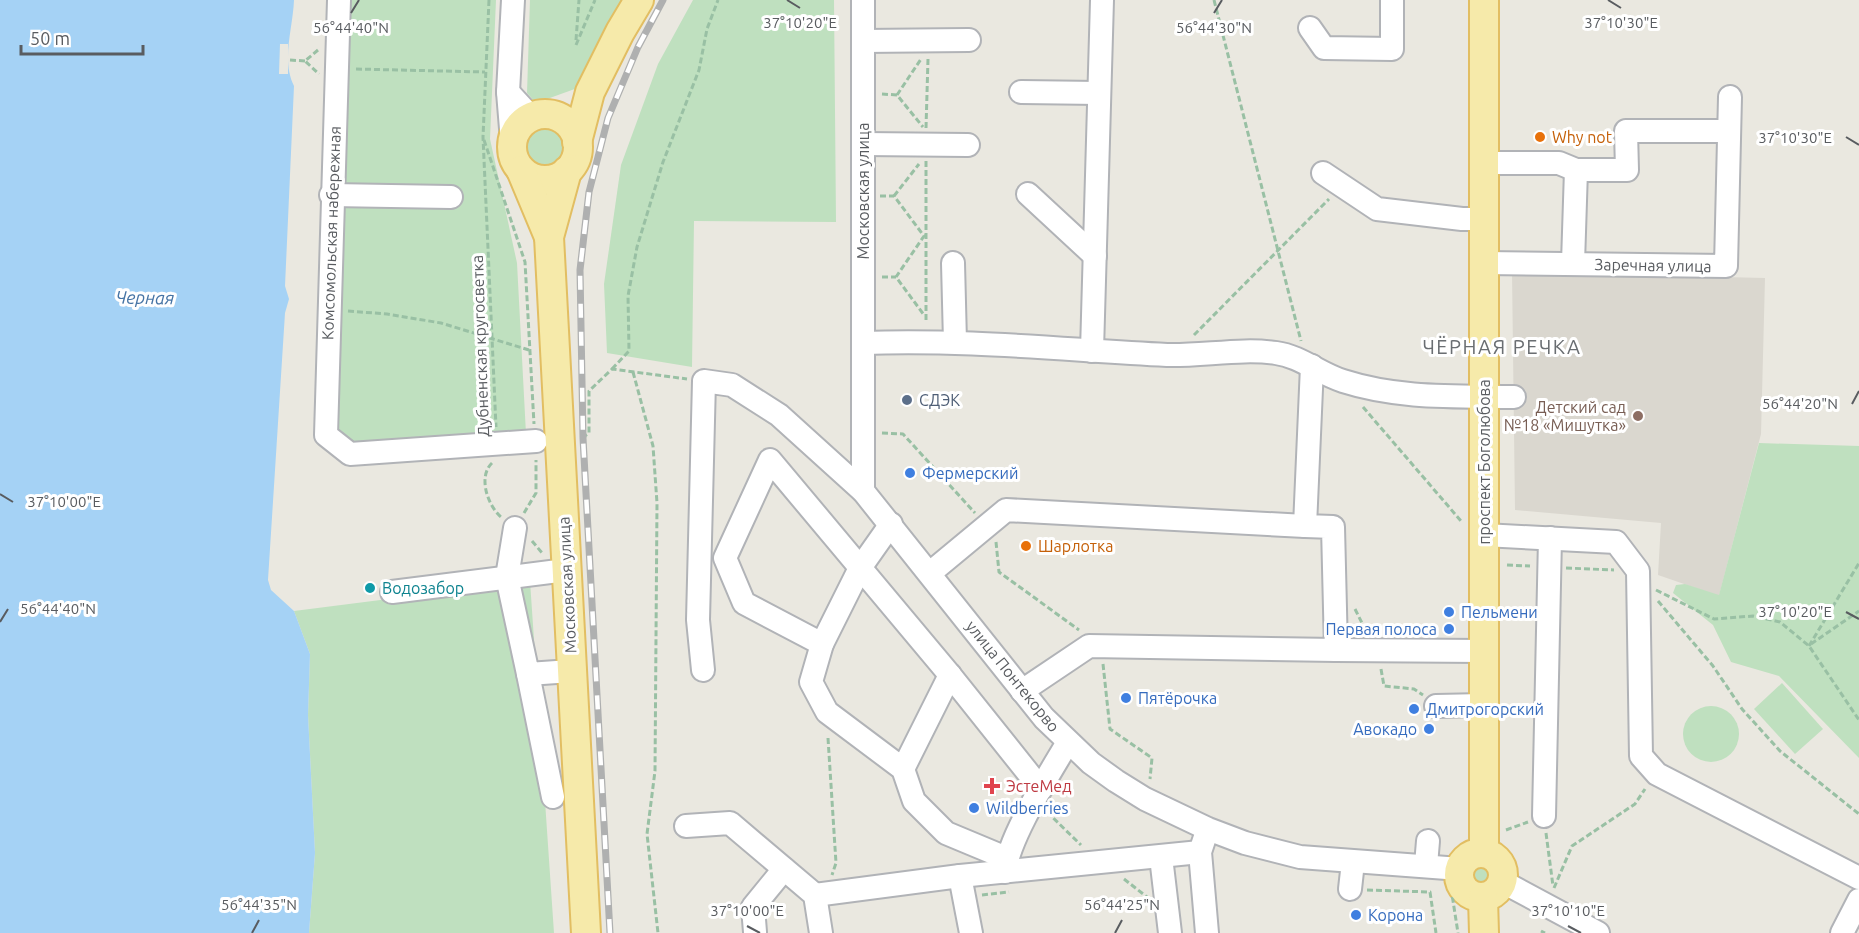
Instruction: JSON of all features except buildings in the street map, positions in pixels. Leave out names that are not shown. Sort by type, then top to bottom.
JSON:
[{"type":"main road","points":[[521,170],[539,179],[559,177],[574,163],[590,92],[639,0]]},
{"type":"main road","name":"проспект Боголюбова","points":[[1484,0],[1484,397],[1472,528],[1484,651],[1484,853]]},
{"type":"main road","points":[[549,237],[512,151],[512,141],[522,123],[590,92]]},
{"type":"main road","points":[[541,116],[569,124],[578,142]]},
{"type":"main road","points":[[549,237],[567,171]]},
{"type":"main road","name":"Московская улица","points":[[549,237],[547,440],[557,571],[571,671],[586,933]]},
{"type":"main road","points":[[1484,933],[1493,890],[1504,874],[1498,860],[1484,853],[1469,856],[1452,874],[1463,890],[1476,898],[1493,890]]},
{"type":"street","name":"Комсомольская набережная","points":[[339,0],[331,195],[326,435],[350,454],[496,444]]},
{"type":"street","points":[[512,141],[509,82],[513,0]]},
{"type":"street","name":"Московская улица","points":[[863,0],[863,491]]},
{"type":"street","points":[[1092,351],[1102,0]]},
{"type":"street","points":[[1310,28],[1324,48],[1392,48],[1392,0]]},
{"type":"street","points":[[863,41],[969,40]]},
{"type":"street","points":[[509,82],[541,116]]},
{"type":"street","points":[[1021,92],[1099,93]]},
{"type":"street","name":"Заречная улица","points":[[1484,263],[1726,266],[1730,97]]},
{"type":"street","points":[[1484,163],[1559,163],[1576,170],[1627,171],[1626,131],[1729,131]]},
{"type":"street","points":[[863,144],[968,145]]},
{"type":"street","points":[[1573,263],[1576,170]]},
{"type":"street","points":[[1323,173],[1377,209],[1484,219]]},
{"type":"street","points":[[1028,194],[1095,256]]},
{"type":"street","points":[[331,195],[451,198]]},
{"type":"street","points":[[953,263],[955,342]]},
{"type":"street","points":[[863,343],[955,342],[1174,355],[1277,353],[1341,380],[1392,394],[1514,397]]},
{"type":"street","points":[[1305,526],[1312,366]]},
{"type":"street","points":[[703,670],[698,620],[704,381]]},
{"type":"street","name":"улица Понтекорво","points":[[704,381],[732,386],[779,415],[863,491],[1022,691],[1068,742],[1091,763],[1145,800],[1245,843],[1300,857],[1426,865],[1452,874]]},
{"type":"street","points":[[496,444],[547,440]]},
{"type":"street","points":[[822,644],[744,603],[725,558],[770,460],[950,675],[1038,794]]},
{"type":"street","points":[[930,573],[1006,510],[1333,527],[1336,650]]},
{"type":"street","points":[[891,524],[860,568],[822,644],[811,682],[827,712],[903,769],[914,801],[946,833],[1006,865]]},
{"type":"street","points":[[515,528],[507,577],[553,797]]},
{"type":"street","points":[[1472,528],[1550,538],[1616,542],[1641,577],[1641,756],[1656,774],[1859,878]]},
{"type":"street","points":[[1544,816],[1550,538]]},
{"type":"street","points":[[392,592],[557,571]]},
{"type":"street","points":[[1022,691],[1089,646],[1484,651]]},
{"type":"street","points":[[528,674],[571,671]]},
{"type":"street","points":[[903,769],[950,675]]},
{"type":"street","points":[[1436,706],[1484,705]]},
{"type":"street","points":[[1006,865],[1038,794],[1068,742]]},
{"type":"street","points":[[686,826],[730,823],[784,868],[821,894],[960,876],[1006,865],[1110,862],[1200,852]]},
{"type":"street","points":[[1207,933],[1200,852],[1208,829]]},
{"type":"street","points":[[1426,865],[1428,841]]},
{"type":"street","points":[[1161,857],[1169,923]]},
{"type":"street","points":[[1350,889],[1353,862]]},
{"type":"street","points":[[755,932],[753,907],[784,868]]},
{"type":"street","points":[[960,876],[971,933]]},
{"type":"street","points":[[1493,890],[1598,933]]},
{"type":"street","points":[[821,894],[821,933]]},
{"type":"street","points":[[1842,933],[1859,900]]},
{"type":"path","name":"Дубненская кругосветка","points":[[489,0],[483,137],[496,444],[495,455],[484,474],[488,498],[495,512],[538,545],[557,571]]},
{"type":"path","points":[[579,0],[576,45],[596,0]]},
{"type":"path","points":[[547,440],[583,438],[589,433],[588,391],[628,351],[628,296],[637,247],[663,162],[699,70],[707,29],[718,0]]},
{"type":"path","points":[[1214,0],[1303,349],[1312,366]]},
{"type":"path","points":[[928,49],[926,130],[897,94],[916,67],[928,49]]},
{"type":"path","points":[[290,60],[305,61]]},
{"type":"path","points":[[336,69],[485,72],[509,82]]},
{"type":"path","points":[[880,94],[897,94]]},
{"type":"path","points":[[483,137],[525,262],[530,351],[547,440],[536,493],[515,528]]},
{"type":"path","points":[[894,196],[926,156],[924,236],[925,316],[928,342]]},
{"type":"path","points":[[1174,355],[1342,186]]},
{"type":"path","points":[[879,196],[894,196]]},
{"type":"path","points":[[894,196],[924,236]]},
{"type":"path","points":[[896,277],[924,236]]},
{"type":"path","points":[[879,276],[896,277],[925,316]]},
{"type":"path","points":[[329,310],[387,314],[441,323],[530,351]]},
{"type":"path","points":[[612,369],[704,381]]},
{"type":"path","points":[[633,372],[652,446],[657,503],[655,771],[647,834],[658,933]]},
{"type":"path","points":[[1363,406],[1472,528]]},
{"type":"path","points":[[877,433],[903,434],[996,535],[999,572],[1101,646],[1110,729],[1152,758],[1150,781]]},
{"type":"path","points":[[1809,646],[1859,563]]},
{"type":"path","points":[[1507,565],[1641,577],[1714,618],[1753,616],[1780,622],[1809,646],[1859,720]]},
{"type":"path","points":[[1641,577],[1713,666],[1742,708],[1780,751],[1859,814]]},
{"type":"path","points":[[1809,646],[1859,611]]},
{"type":"path","points":[[821,894],[836,863],[827,712]]},
{"type":"path","points":[[1544,816],[1554,888],[1572,846],[1635,804],[1656,774]]},
{"type":"path","points":[[1038,794],[1110,862],[1123,879],[1169,923]]},
{"type":"path","points":[[1452,874],[1458,933]]},
{"type":"path","points":[[1350,889],[1430,892],[1436,933]]},
{"type":"shaded area","name":"Детский сад №18 «Мишутка»","points":[[1512,272],[1765,278],[1761,434],[1719,596],[1658,575],[1661,523],[1515,510]]},
{"type":"green space","points":[[342,0],[496,0],[490,139],[517,263],[526,434],[353,448],[334,430]]},
{"type":"green space","points":[[530,0],[628,0],[583,86],[536,103],[527,93]]},
{"type":"green space","points":[[693,0],[834,0],[836,222],[694,221],[692,367],[607,353],[604,284],[621,165],[658,64]]},
{"type":"green space","points":[[545,123],[562,130],[569,147],[562,164],[545,171],[528,164],[521,147],[528,130]]},
{"type":"green space","points":[[1759,443],[1859,446],[1859,758],[1779,676],[1731,662],[1713,625],[1673,593],[1676,585],[1685,584],[1719,595]]},
{"type":"green space","points":[[530,581],[554,933],[309,933],[315,853],[308,715],[310,654],[294,611]]},
{"type":"green space","points":[[1782,683],[1823,729],[1795,754],[1754,709]]},
{"type":"green space","points":[[1705,706],[1717,706],[1727,710],[1735,718],[1739,734],[1735,750],[1727,758],[1717,762],[1705,762],[1695,758],[1687,750],[1683,740],[1683,728],[1687,718],[1695,710]]},
{"type":"green space","points":[[1482,865],[1492,872],[1493,876],[1486,886],[1482,887],[1472,880],[1471,876],[1478,866]]},
{"type":"water","name":"Черная","points":[[0,0],[294,0],[288,55],[288,66],[294,86],[285,286],[289,299],[285,313],[268,580],[271,590],[294,611],[310,654],[308,715],[315,853],[309,933],[0,933]]},
{"type":"pier","points":[[280,44],[288,44],[288,74],[279,74]]},
{"type":"railway","points":[[610,933],[583,438],[580,270],[589,192],[608,118],[638,47],[663,0]]},
{"type":"place","name":"Why not","points":[[1540,137]]},
{"type":"place","name":"СДЭК","points":[[907,400]]},
{"type":"place","name":"Детский сад №18 «Мишутка»","points":[[1638,416]]},
{"type":"place","name":"Фермерский","points":[[910,473]]},
{"type":"place","name":"Шарлотка","points":[[1026,546]]},
{"type":"place","name":"Водозабор","points":[[370,588]]},
{"type":"place","name":"Пельмени","points":[[1449,612]]},
{"type":"place","name":"Первая полоса","points":[[1449,629]]},
{"type":"place","name":"Пятёрочка","points":[[1126,698]]},
{"type":"place","name":"Дмитрогорский","points":[[1414,709]]},
{"type":"place","name":"Авокадо","points":[[1429,729]]},
{"type":"place","name":"ЭстеМед","points":[[992,786]]},
{"type":"place","name":"Wildberries","points":[[974,808]]},
{"type":"place","name":"Корона","points":[[1356,915]]},
{"type":"district","name":"ЧЁРНАЯ РЕЧКА","points":[[1502,346]]}]
